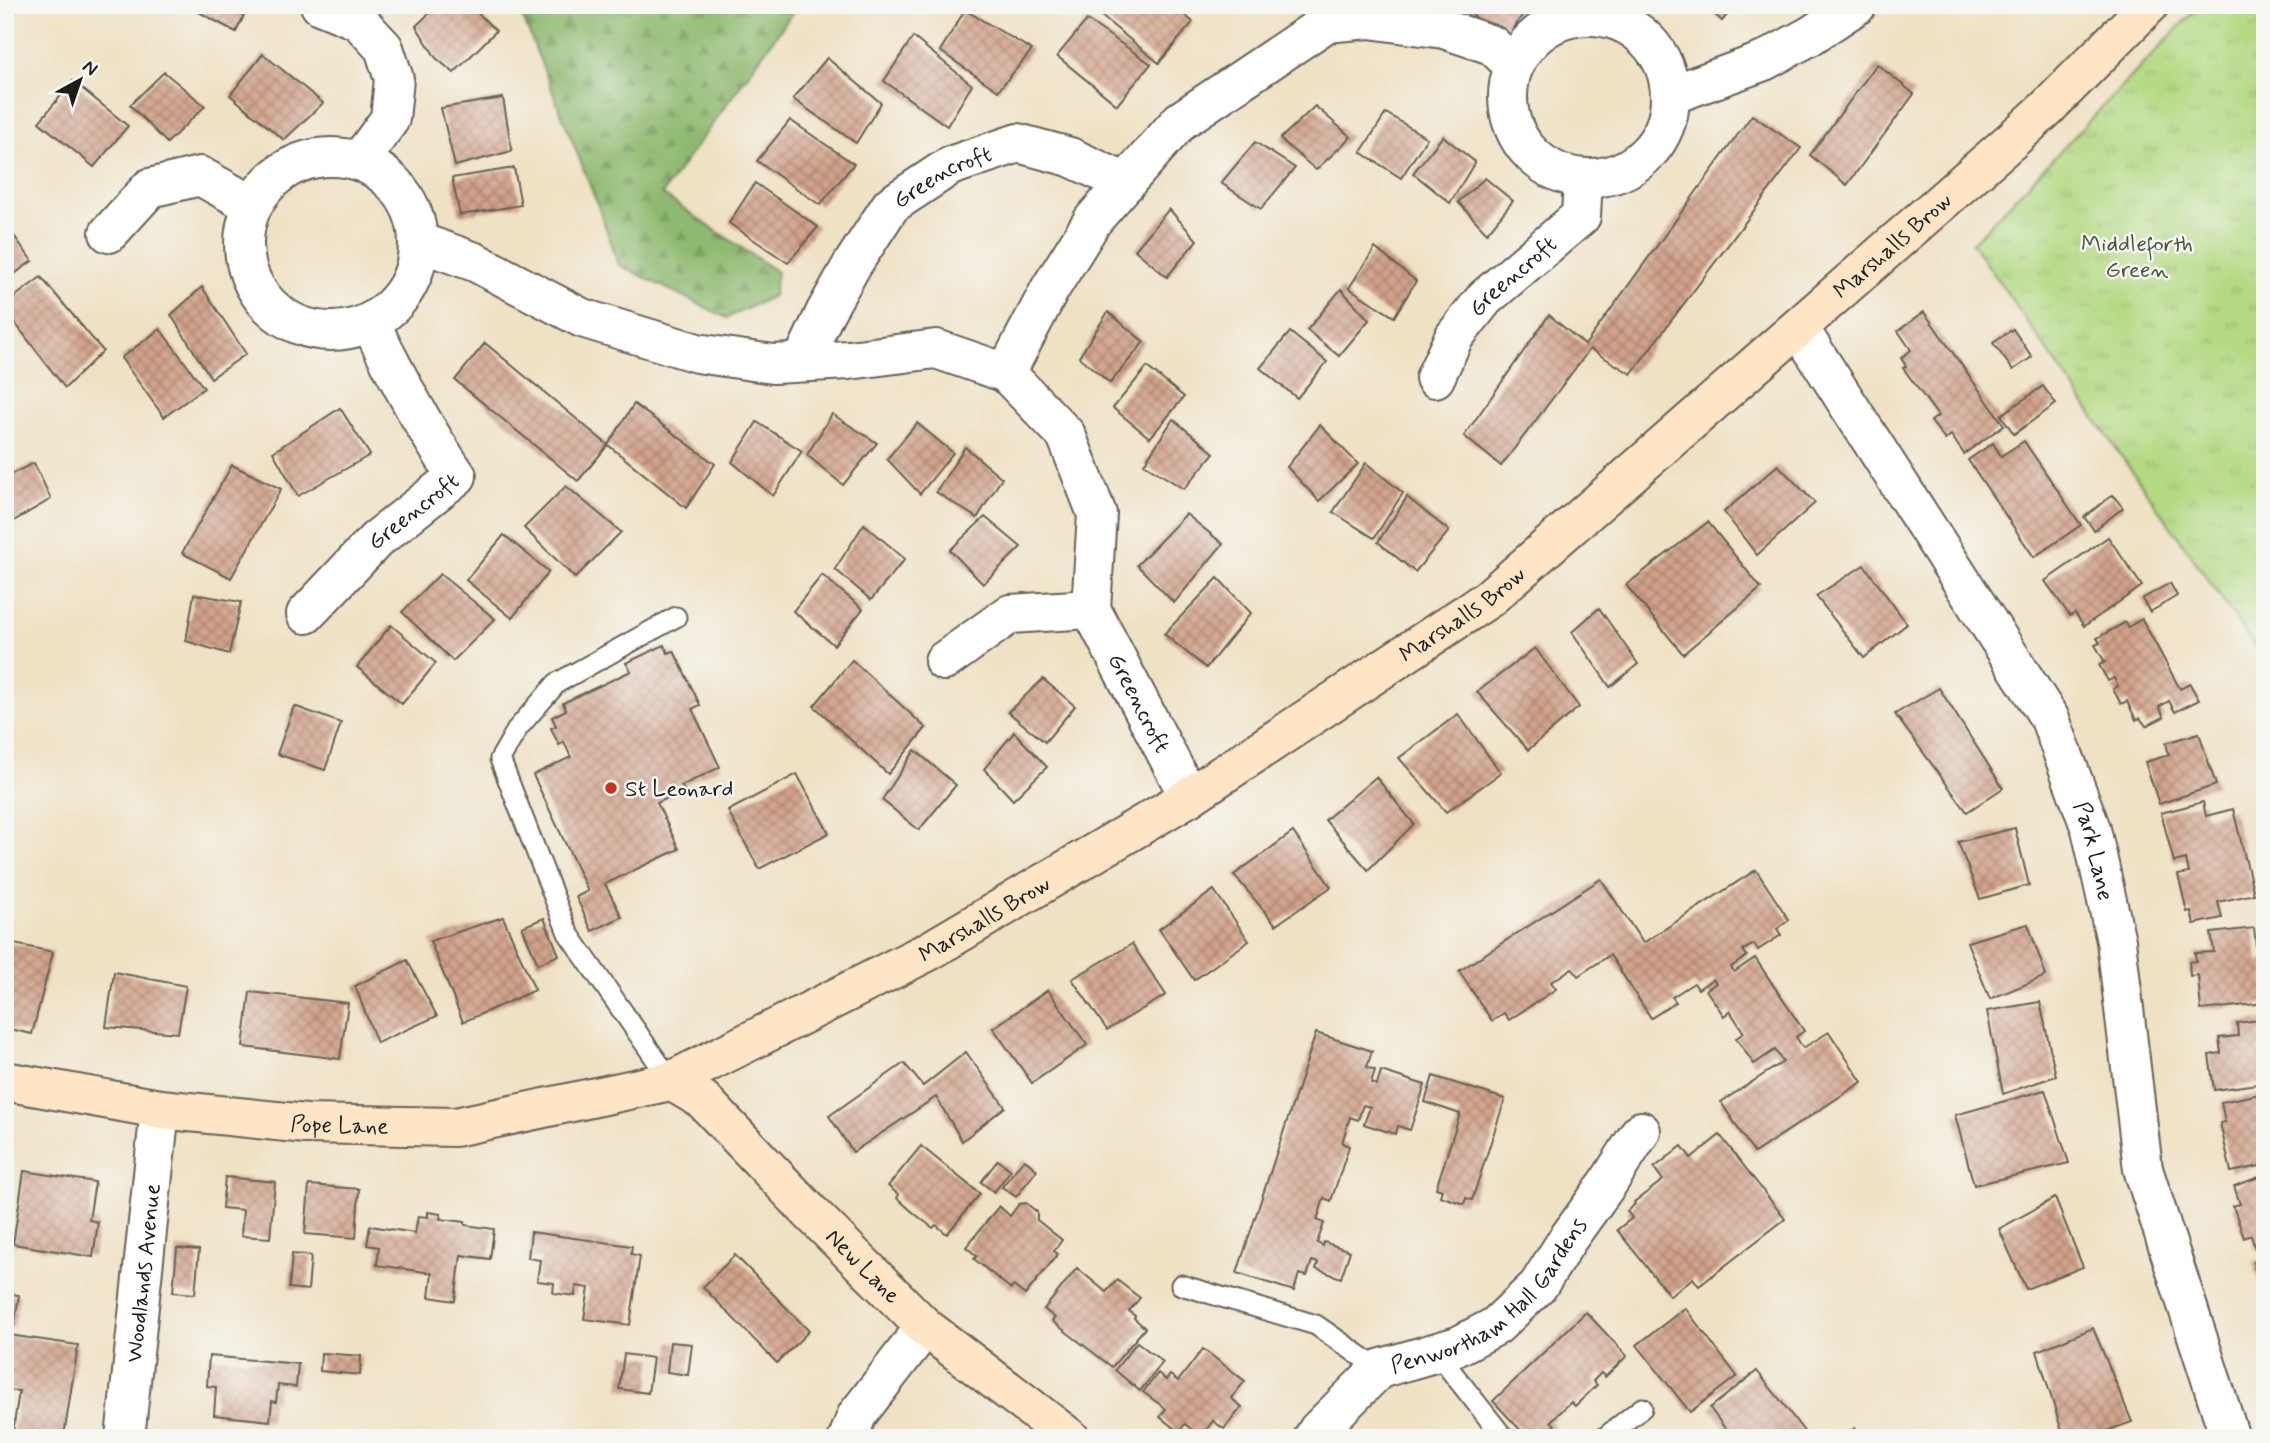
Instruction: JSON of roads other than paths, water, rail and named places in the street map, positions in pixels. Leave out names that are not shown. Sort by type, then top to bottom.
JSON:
[{"type":"street","points":[[320,5],[359,21],[384,48],[394,79],[390,119],[359,161]]},
{"type":"street","points":[[1671,95],[1764,61],[1810,36],[1857,5]]},
{"type":"street","name":"Marshalls Brow","points":[[671,1081],[929,951],[1188,797],[1488,599],[2047,108],[2149,5]]},
{"type":"street","points":[[1597,10],[1640,33],[1656,50],[1667,71],[1671,95],[1667,122],[1655,146],[1635,165],[1610,176],[1583,179],[1558,172],[1536,159],[1520,139],[1510,116],[1508,90],[1514,66],[1528,44],[1547,27],[1597,10]]},
{"type":"street","points":[[1006,373],[1050,289],[1093,220],[1180,121],[1326,14],[1444,29],[1492,45],[1514,66]]},
{"type":"street","name":"Greencroft","points":[[802,362],[845,276],[891,205],[950,166],[1018,143],[1070,157],[1126,183]]},
{"type":"street","points":[[334,156],[359,161],[383,173],[401,192],[414,216],[419,242],[415,267],[406,289],[391,308],[370,322],[344,331],[317,331],[291,323],[269,306],[252,284],[244,258],[243,231],[252,205],[266,184],[286,168],[309,159],[334,156]]},
{"type":"street","points":[[109,233],[150,188],[200,176],[252,205]]},
{"type":"street","name":"Greencroft","points":[[1434,378],[1454,337],[1485,298],[1581,216],[1583,179]]},
{"type":"street","points":[[419,242],[475,262],[582,318],[697,353],[773,364],[936,349],[1006,373],[1066,435],[1097,514],[1091,609],[1010,614],[944,661]]},
{"type":"street","name":"Greencroft","points":[[306,614],[376,540],[457,476],[433,441],[400,383],[370,322]]},
{"type":"street","name":"Park Lane","points":[[1799,328],[2050,719],[2091,829],[2116,941],[2143,1169],[2230,1438]]},
{"type":"street","name":"Greencroft","points":[[1091,609],[1188,797]]},
{"type":"street","name":"Pope Lane","points":[[5,1081],[160,1109],[306,1124],[455,1127],[671,1081]]},
{"type":"street","name":"New Lane","points":[[671,1081],[704,1100],[808,1211],[925,1327],[1070,1438]]},
{"type":"street","name":"Woodlands Avenue","points":[[125,1438],[160,1109]]},
{"type":"street","name":"Penwortham Hall Gardens","points":[[1313,1438],[1379,1370],[1458,1346],[1496,1326],[1538,1286],[1641,1131]]},
{"type":"street","points":[[848,1438],[857,1415],[925,1327]]},
{"type":"lane","points":[[671,1081],[568,933],[500,759],[518,728],[557,683],[677,617]]},
{"type":"lane","points":[[1181,1285],[1316,1325],[1379,1370]]},
{"type":"lane","points":[[1436,1353],[1504,1438]]},
{"type":"lane","points":[[1604,1438],[1642,1408]]},
{"type":"place","name":"St Leonard","points":[[611,788]]},
{"type":"park label","name":"Middleforth Green","points":[[2137,256]]}]
